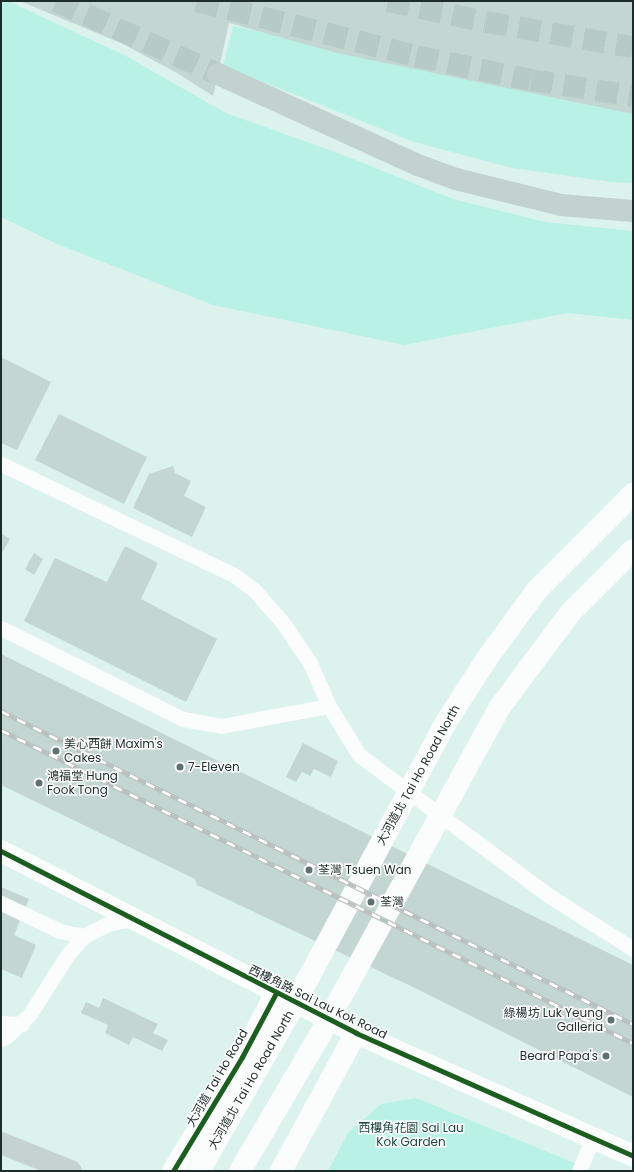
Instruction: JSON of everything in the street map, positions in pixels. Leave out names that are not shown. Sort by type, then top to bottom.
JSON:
[{"type":"highway","points":[[218,74],[418,165],[456,179],[528,199],[625,211]]},
{"type":"main road","name":"大河道北 Tai Ho Road North","points":[[199,1171],[290,1012],[446,722],[471,683],[537,590],[633,494]]},
{"type":"main road","points":[[240,1171],[324,1028],[500,707],[570,613],[633,550]]},
{"type":"main road","name":"西樓角路 Sai Lau Kok Road","points":[[1,852],[356,1033],[633,1156]]},
{"type":"main road","name":"大河道 Tai Ho Road","points":[[173,1171],[242,1057],[276,993]]},
{"type":"main road","points":[[281,1171],[356,1033]]},
{"type":"main road","points":[[1,1143],[71,1171]]},
{"type":"lane","points":[[1,464],[234,575],[254,590],[283,623],[310,663],[329,706],[360,755],[551,897],[633,949]]},
{"type":"lane","points":[[1,628],[183,719],[220,726],[329,706]]},
{"type":"lane","points":[[1,903],[60,931],[84,936]]},
{"type":"lane","points":[[1,1039],[22,1024],[68,954],[84,936],[108,924],[132,919]]},
{"type":"lane","points":[[1,1024],[22,1024]]},
{"type":"lane","points":[[579,1171],[593,1138]]},
{"type":"green space","points":[[1,1],[8,1],[124,55],[226,113],[343,155],[453,199],[546,222],[633,231],[633,320],[568,313],[404,345],[213,305],[57,244],[1,217]]},
{"type":"green space","points":[[233,26],[633,112],[633,183],[611,182],[513,168],[414,142],[223,66]]},
{"type":"green space","name":"西樓角花園 Sai Lau Kok Garden","points":[[416,1098],[594,1171],[328,1171],[348,1133],[381,1104]]},
{"type":"building","points":[[20,1],[633,1],[633,114],[337,53],[229,23],[213,96],[177,73],[123,44]]},
{"type":"building","points":[[1,357],[51,382],[17,450],[1,443]]},
{"type":"building","points":[[59,414],[147,457],[124,504],[35,460]]},
{"type":"building","points":[[173,466],[175,473],[191,481],[184,496],[206,507],[192,537],[133,508],[149,474]]},
{"type":"building","points":[[1,533],[10,539],[1,555]]},
{"type":"building","points":[[125,546],[158,563],[141,599],[217,639],[186,702],[24,621],[55,558],[107,582]]},
{"type":"building","points":[[34,553],[43,559],[34,575],[25,569]]},
{"type":"building","name":"荃灣 Tsuen Wan","points":[[1,654],[633,965],[633,1097],[413,987],[197,885],[195,879],[1,785]]},
{"type":"building","points":[[303,743],[338,761],[331,777],[314,769],[310,776],[302,772],[296,782],[286,777]]},
{"type":"building","points":[[1,887],[29,899],[14,935],[36,945],[22,978],[1,969]]},
{"type":"building","points":[[103,998],[158,1024],[153,1033],[168,1040],[162,1051],[133,1037],[129,1045],[105,1033],[108,1025],[81,1013],[86,1002],[99,1008]]},
{"type":"tunnel","points":[[56,1],[218,74]]},
{"type":"tunnel","points":[[197,1],[416,56],[531,80],[633,96]]},
{"type":"tunnel","points":[[388,1],[486,22],[633,47]]},
{"type":"railway","points":[[1,711],[633,1024]]},
{"type":"railway","points":[[1,730],[633,1043]]},
{"type":"cycle path","points":[[1,851],[356,1033],[633,1156]]},
{"type":"cycle path","points":[[173,1171],[242,1057],[276,993]]},
{"type":"place","name":"美心西餅 Maxim's Cakes","points":[[56,751]]},
{"type":"place","name":"7-Eleven","points":[[180,767]]},
{"type":"place","name":"鴻福堂 Hung Fook Tong","points":[[39,783]]},
{"type":"place","name":"荃灣 Tsuen Wan","points":[[309,870]]},
{"type":"place","name":"荃灣","points":[[371,902]]},
{"type":"place","name":"綠楊坊 Luk Yeung Galleria","points":[[611,1020]]},
{"type":"place","name":"Beard Papa's","points":[[606,1056]]}]
